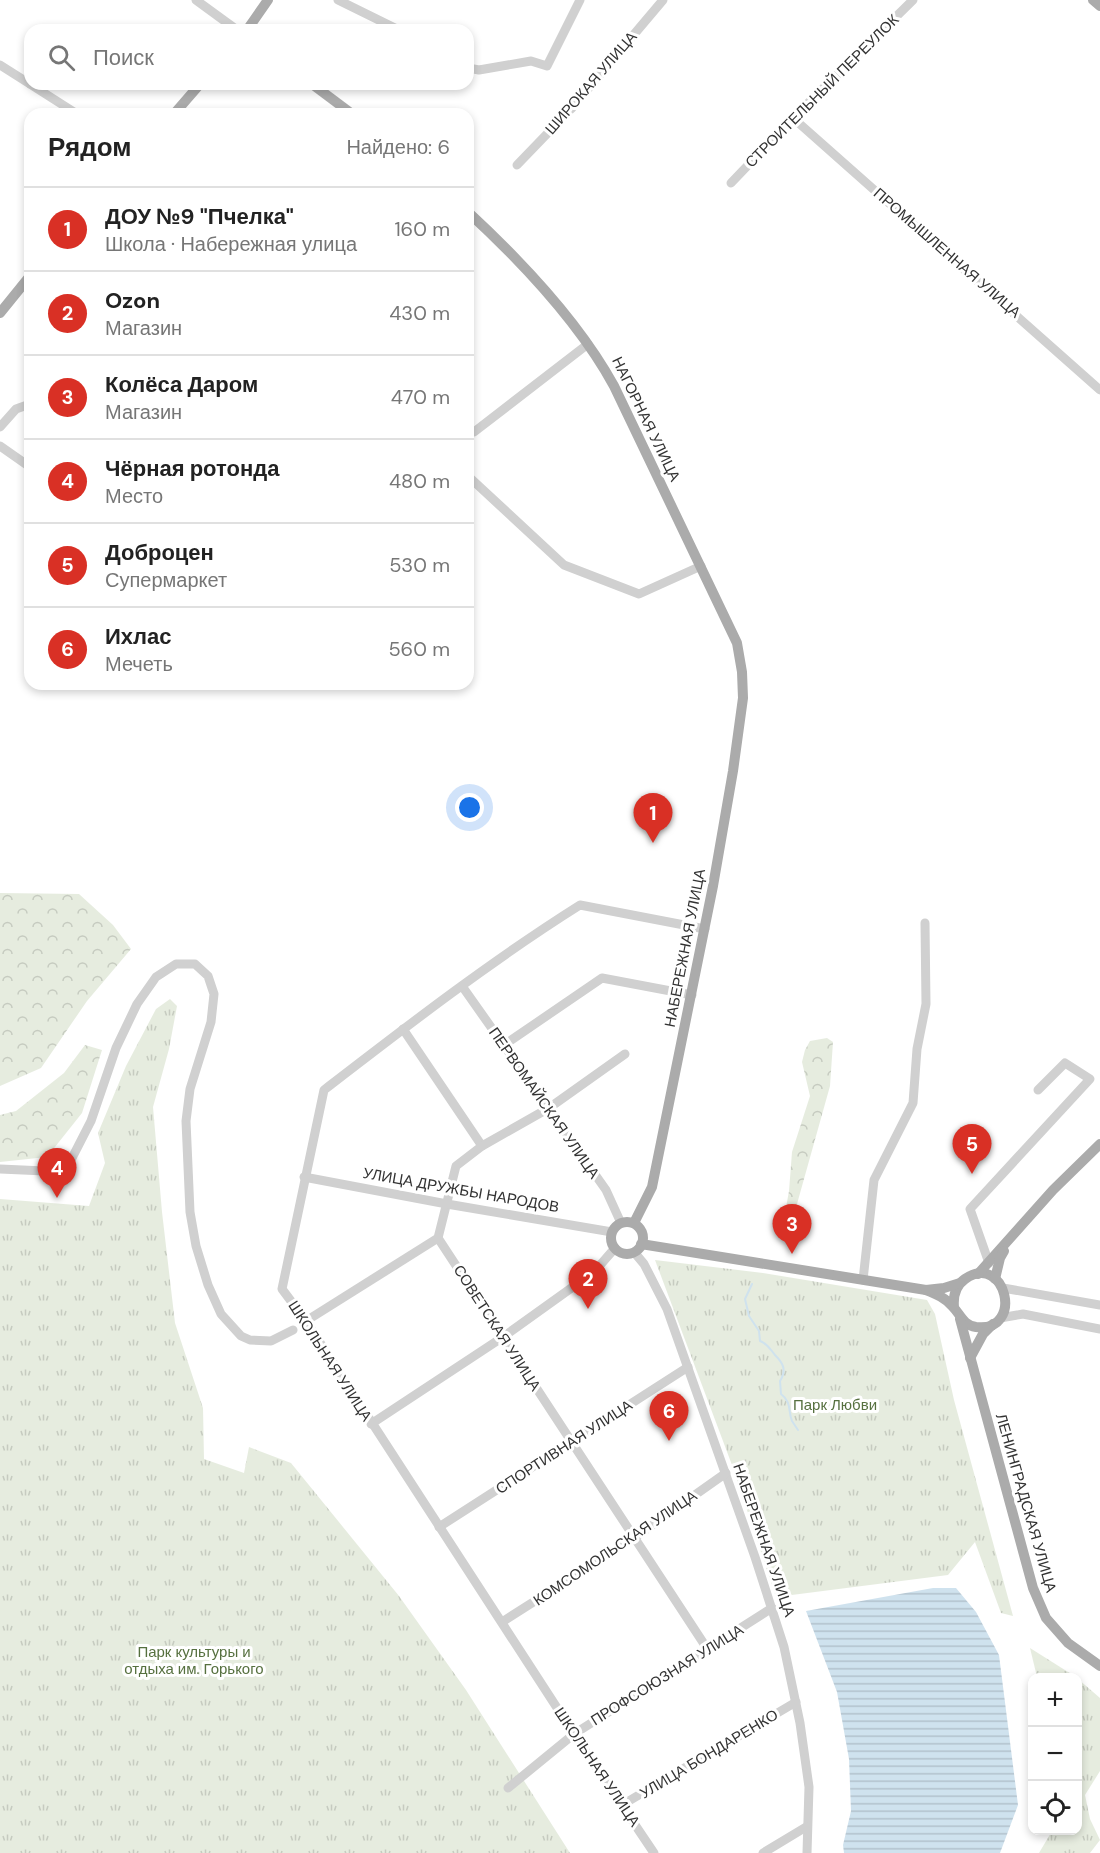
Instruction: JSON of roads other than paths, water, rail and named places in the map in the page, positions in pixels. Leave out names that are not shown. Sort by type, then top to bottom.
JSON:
[{"type":"main road","points":[[251,24],[268,0]]},
{"type":"main road","points":[[1093,0],[1100,6]]},
{"type":"main road","points":[[179,108],[195,90]]},
{"type":"main road","points":[[320,90],[343,108]]},
{"type":"main road","name":"НАГОРНАЯ УЛИЦА","points":[[474,218],[500,242],[597,356],[614,386],[737,643],[742,672]]},
{"type":"main road","points":[[0,313],[24,283]]},
{"type":"main road","name":"НАБЕРЕЖНАЯ УЛИЦА","points":[[634,1223],[652,1187],[692,995],[733,771],[743,698],[742,672]]},
{"type":"main road","points":[[978,1274],[1014,1232],[1100,1144]]},
{"type":"main road","points":[[638,1248],[643,1235],[634,1223],[621,1223],[612,1232],[611,1238],[615,1248],[623,1253],[638,1248],[926,1290],[940,1296],[954,1307],[960,1319],[969,1325],[978,1327],[997,1320]]},
{"type":"main road","points":[[970,1359],[982,1334],[1005,1309],[1006,1298],[999,1283],[1000,1258],[1014,1232]]},
{"type":"main road","points":[[926,1290],[944,1288],[978,1274],[988,1275],[999,1283]]},
{"type":"main road","points":[[954,1307],[955,1291],[960,1283]]},
{"type":"main road","name":"ЛЕНИНГРАДСКАЯ УЛИЦА","points":[[960,1319],[1033,1588],[1046,1618],[1068,1643],[1100,1666]]},
{"type":"street","points":[[196,0],[229,24]]},
{"type":"street","points":[[338,0],[387,24]]},
{"type":"street","points":[[474,69],[531,62],[547,66],[580,0]]},
{"type":"street","name":"ШИРОКАЯ УЛИЦА","points":[[517,165],[571,109],[663,0]]},
{"type":"street","name":"СТРОИТЕЛЬНЫЙ ПЕРЕУЛОК","points":[[731,183],[793,117],[913,0]]},
{"type":"street","points":[[0,65],[24,80]]},
{"type":"street","points":[[39,90],[68,108]]},
{"type":"street","name":"ПРОМЫШЛЕННАЯ УЛИЦА","points":[[793,117],[1100,390]]},
{"type":"street","points":[[474,432],[588,344]]},
{"type":"street","points":[[0,427],[16,409],[24,406]]},
{"type":"street","points":[[0,446],[24,463]]},
{"type":"street","points":[[474,482],[564,565],[639,594],[701,566]]},
{"type":"street","name":"ШКОЛЬНАЯ УЛИЦА","points":[[654,1853],[371,1424],[306,1321],[282,1289],[324,1090],[462,986],[530,937],[580,905],[705,928]]},
{"type":"street","points":[[863,1280],[874,1180],[913,1103],[917,1049],[926,1004],[925,923]]},
{"type":"street","points":[[0,1169],[45,1171],[71,1160],[91,1121],[116,1048],[137,1004],[156,977],[176,964],[195,964],[208,976],[214,994],[211,1022],[190,1089],[186,1121],[189,1203],[196,1246],[207,1285],[221,1314],[241,1336],[249,1340],[271,1341],[293,1330]]},
{"type":"street","points":[[504,1045],[602,978],[692,995]]},
{"type":"street","name":"ПЕРВОМАЙСКАЯ УЛИЦА","points":[[462,986],[606,1190],[621,1223]]},
{"type":"street","points":[[403,1029],[482,1146]]},
{"type":"street","points":[[306,1321],[438,1238],[456,1166],[482,1146],[549,1108],[625,1054]]},
{"type":"street","points":[[989,1263],[970,1209],[1090,1079],[1065,1063],[1038,1090]]},
{"type":"street","name":"УЛИЦА ДРУЖБЫ НАРОДОВ","points":[[304,1177],[612,1232]]},
{"type":"street","name":"СОВЕТСКАЯ УЛИЦА","points":[[438,1238],[708,1650]]},
{"type":"street","points":[[371,1424],[503,1337],[595,1271],[615,1248]]},
{"type":"street","name":"НАБЕРЕЖНАЯ УЛИЦА","points":[[638,1248],[667,1309],[726,1473],[784,1647],[796,1702],[809,1787],[807,1853]]},
{"type":"street","points":[[999,1283],[1100,1305]]},
{"type":"street","points":[[997,1320],[1023,1314],[1100,1329]]},
{"type":"street","name":"СПОРТИВНАЯ УЛИЦА","points":[[439,1527],[688,1367]]},
{"type":"street","name":"КОМСОМОЛЬСКАЯ УЛИЦА","points":[[502,1622],[634,1538],[726,1473]]},
{"type":"street","name":"ПРОФСОЮЗНАЯ УЛИЦА","points":[[508,1788],[574,1734],[772,1608]]},
{"type":"street","name":"УЛИЦА БОНДАРЕНКО","points":[[622,1805],[796,1702]]},
{"type":"street","points":[[763,1853],[806,1827]]},
{"type":"water","points":[[933,1588],[956,1588],[976,1612],[999,1655],[1018,1805],[1000,1853],[844,1853],[843,1845],[851,1811],[849,1759],[837,1692],[806,1611]]},
{"type":"waterway","points":[[752,1284],[745,1299],[749,1316],[759,1331],[760,1341],[769,1347],[782,1364],[784,1370],[780,1381],[781,1394],[787,1400],[792,1421],[798,1430]]},
{"type":"place","name":"ДОУ №9 \"Пчелка\"","points":[[653,843]]},
{"type":"place","name":"Доброцен","points":[[972,1174]]},
{"type":"place","name":"Чёрная ротонда","points":[[57,1198]]},
{"type":"place","name":"Колёса Даром","points":[[792,1254]]},
{"type":"place","name":"Ozon","points":[[588,1309]]},
{"type":"place","name":"Ихлас","points":[[669,1441]]},
{"type":"park label","name":"Парк Любви","points":[[835,1405]]},
{"type":"park label","name":"Парк культуры и отдыха им. Горького","points":[[194,1660]]}]
